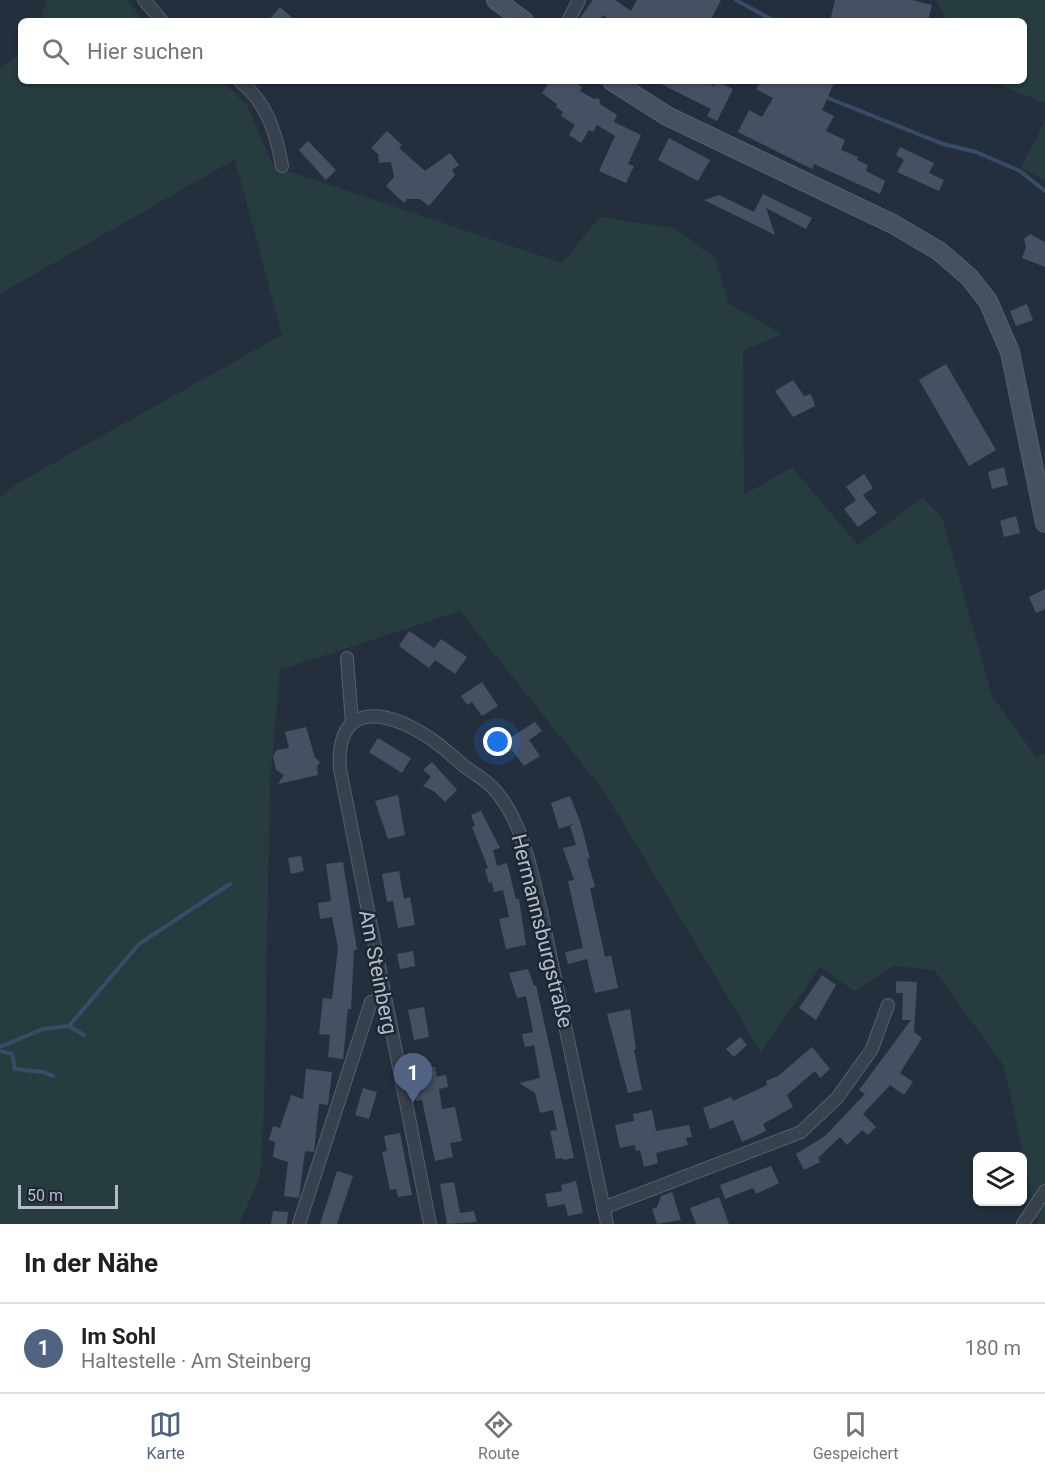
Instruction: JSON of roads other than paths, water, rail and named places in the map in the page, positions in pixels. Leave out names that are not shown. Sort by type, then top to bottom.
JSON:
[{"type":"street","points":[[144,0],[159,18]]},
{"type":"street","points":[[496,0],[520,18]]},
{"type":"street","points":[[570,18],[579,0]]},
{"type":"street","points":[[244,84],[255,93],[274,128],[282,166]]},
{"type":"street","points":[[617,84],[667,116],[893,224],[939,251],[969,277],[988,301],[1010,352],[1045,523]]},
{"type":"street","points":[[347,658],[352,723]]},
{"type":"street","name":"Hermannsburgstraße","points":[[352,723],[372,715],[394,718],[430,737],[493,788],[514,819],[528,859],[540,907],[607,1224]]},
{"type":"street","name":"Am Steinberg","points":[[352,723],[342,737],[339,751],[340,769],[429,1224]]},
{"type":"street","points":[[299,1224],[371,1002],[384,999]]},
{"type":"street","points":[[603,1208],[801,1132],[837,1098],[872,1049],[888,1005]]},
{"type":"street","points":[[1023,1224],[1045,1191]]},
{"type":"waterway","points":[[736,0],[769,18]]},
{"type":"waterway","points":[[828,98],[943,144],[976,152],[1020,171],[1045,191]]},
{"type":"waterway","points":[[0,1047],[43,1029],[69,1026],[139,944],[230,884]]},
{"type":"waterway","points":[[69,1026],[84,1035]]},
{"type":"waterway","points":[[0,1051],[12,1054],[15,1069],[43,1072],[53,1076]]},
{"type":"place","name":"Im Sohl","points":[[413,1103]]}]
